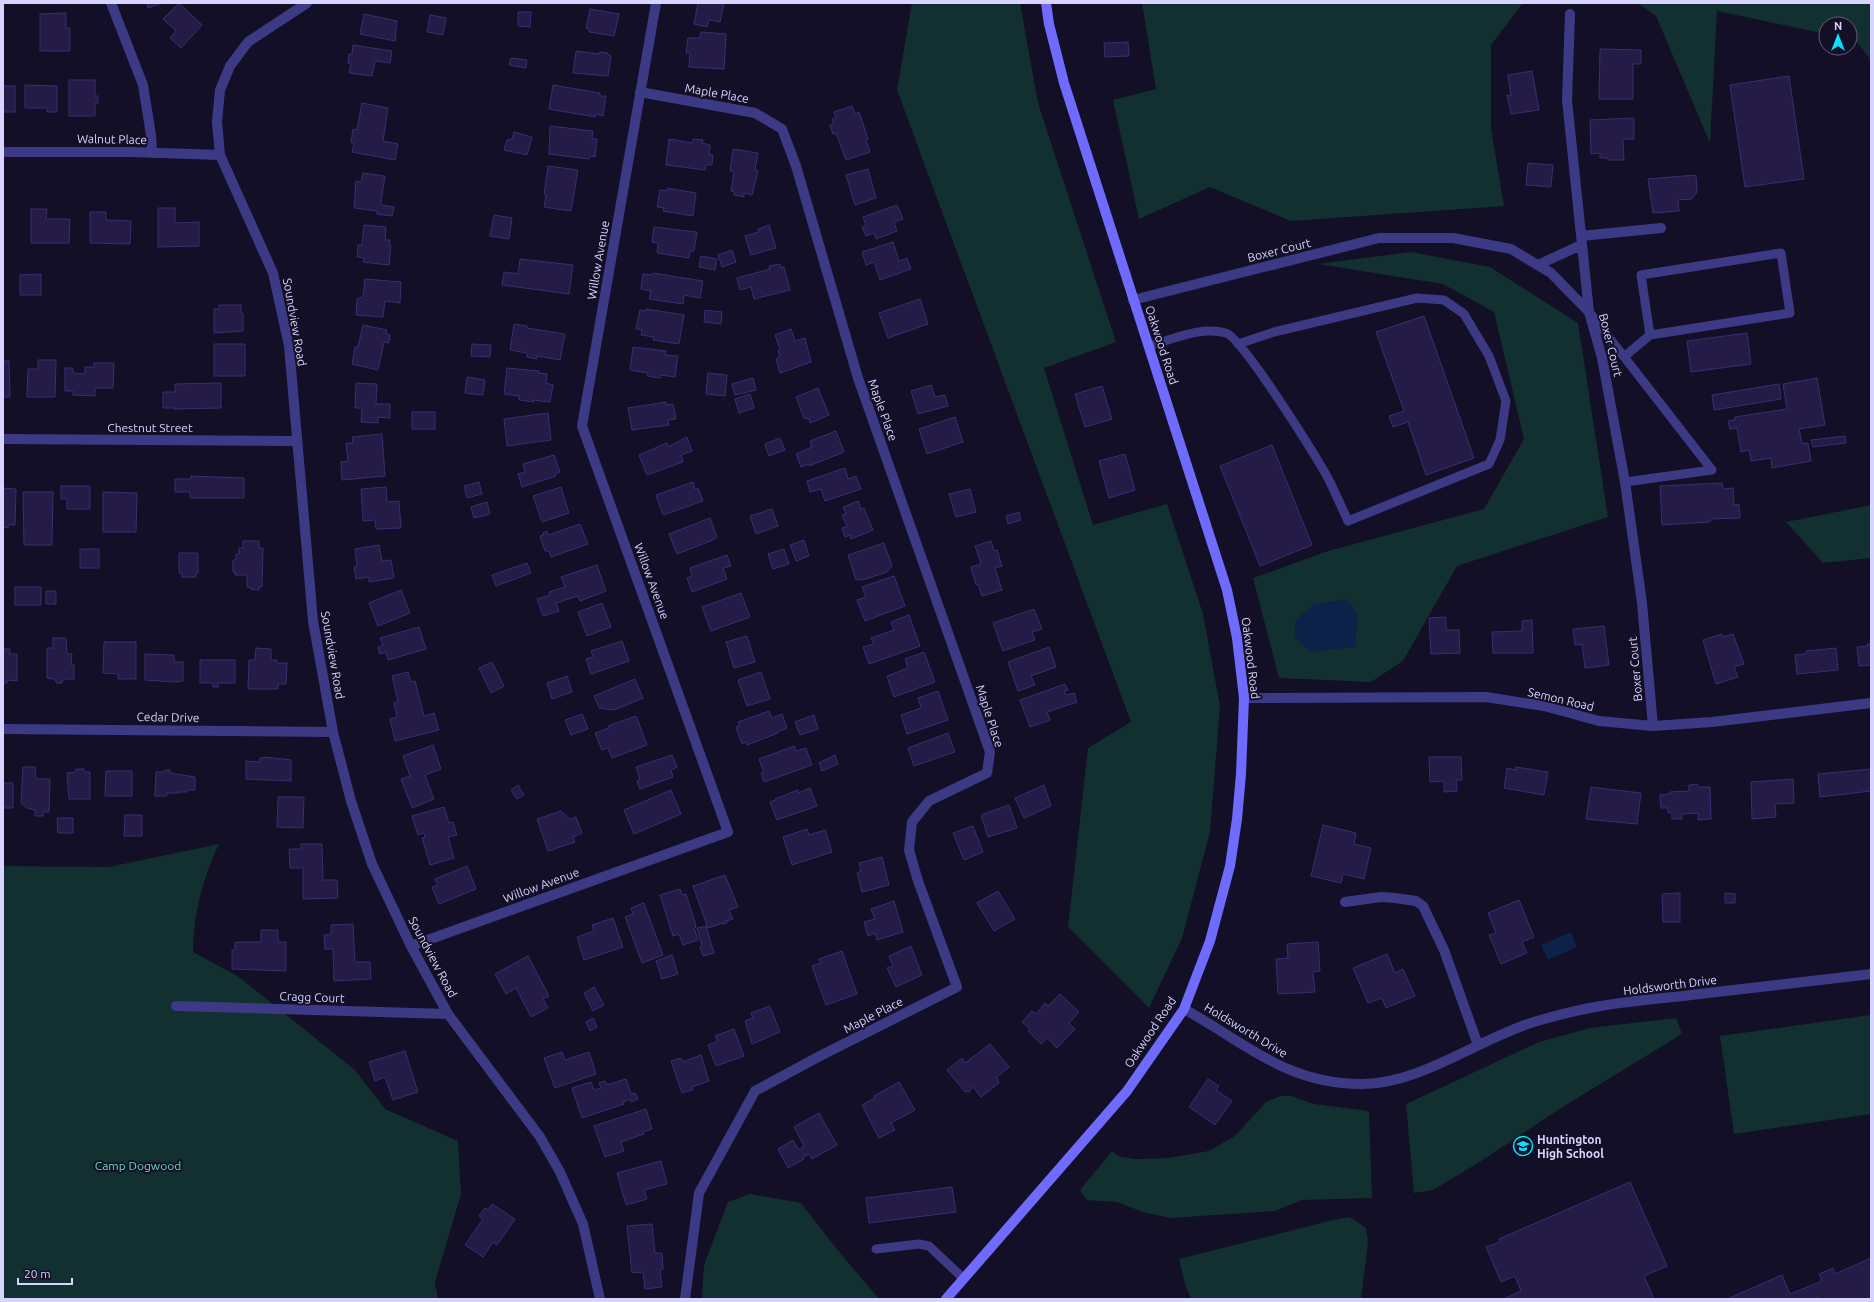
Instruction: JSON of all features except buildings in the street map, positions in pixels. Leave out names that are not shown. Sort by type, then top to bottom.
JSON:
[{"type":"main road","name":"Oakwood Road","points":[[946,1299],[1126,1091],[1184,1009],[1210,941],[1230,866],[1241,774],[1244,698],[1237,638],[1227,590],[1064,83],[1049,24],[1046,3]]},
{"type":"street","points":[[111,3],[143,85],[151,135],[152,153]]},
{"type":"street","name":"Soundview Road","points":[[307,3],[248,42],[230,66],[220,90],[217,122],[220,155],[273,273],[288,346],[313,621],[334,732],[350,801],[372,864],[411,946],[448,1014],[540,1137],[560,1172],[583,1224],[600,1299]]},
{"type":"street","name":"Willow Avenue","points":[[411,946],[728,832],[582,426],[656,3]]},
{"type":"street","points":[[1570,14],[1567,100],[1589,312]]},
{"type":"street","name":"Maple Place","points":[[640,92],[754,113],[782,129],[796,166],[858,378],[990,752],[987,773],[929,801],[912,822],[909,850],[918,881],[957,987],[754,1091],[699,1193],[685,1299]]},
{"type":"street","name":"Walnut Place","points":[[3,152],[220,155]]},
{"type":"street","points":[[1538,265],[1581,241],[1661,228]]},
{"type":"street","name":"Boxer Court","points":[[1133,300],[1379,238],[1453,238],[1512,249],[1552,273],[1589,312],[1602,358],[1625,482],[1642,603],[1653,726]]},
{"type":"street","name":"Chestnut Street","points":[[3,439],[297,441]]},
{"type":"street","name":"Semon Road","points":[[1244,698],[1486,697],[1544,706],[1599,721],[1653,726],[1712,722],[1871,703]]},
{"type":"street","name":"Cedar Drive","points":[[3,729],[334,732]]},
{"type":"street","points":[[1345,902],[1381,897],[1416,900],[1423,906],[1444,950],[1478,1045]]},
{"type":"street","name":"Holdsworth Drive","points":[[1184,1009],[1271,1062],[1298,1074],[1328,1081],[1360,1084],[1386,1083],[1429,1067],[1535,1022],[1590,1008],[1871,974]]},
{"type":"street","name":"Cragg Court","points":[[176,1006],[448,1014]]},
{"type":"lane","points":[[1625,356],[1650,335],[1790,313],[1781,253],[1641,275],[1650,335]]},
{"type":"lane","points":[[1149,346],[1206,330],[1228,333],[1238,344],[1251,357],[1330,482],[1348,521],[1489,464],[1500,440],[1506,401],[1489,356],[1464,314],[1444,300],[1417,298],[1274,332],[1238,344]]},
{"type":"lane","points":[[1589,312],[1625,356],[1712,470],[1625,482]]},
{"type":"lane","points":[[876,1249],[919,1244],[929,1246],[964,1279]]},
{"type":"green space","points":[[912,3],[1020,3],[1038,103],[1116,342],[1044,368],[1093,525],[1167,504],[1203,614],[1220,706],[1210,832],[1182,938],[1149,1008],[1068,927],[1088,748],[1131,722],[897,90]]},
{"type":"green space","points":[[1142,3],[1523,3],[1491,45],[1491,128],[1504,206],[1291,221],[1210,187],[1139,219],[1113,100],[1156,89]]},
{"type":"green space","points":[[1638,3],[1871,3],[1871,60],[1858,44],[1858,16],[1818,16],[1818,32],[1717,11],[1710,143],[1656,16]]},
{"type":"green space","points":[[1411,252],[1490,267],[1578,323],[1608,517],[1457,566],[1403,661],[1371,682],[1279,678],[1253,578],[1328,551],[1484,509],[1524,439],[1494,312],[1443,284],[1318,264]],"holes":[[[1295,621],[1311,652],[1295,637]]]},
{"type":"green space","points":[[1871,505],[1871,558],[1823,563],[1786,522]]},
{"type":"green space","name":"Camp Dogwood","points":[[219,844],[208,870],[200,896],[193,938],[193,952],[239,977],[355,1070],[385,1109],[458,1141],[461,1194],[435,1282],[438,1299],[3,1299],[3,866],[109,867]]},
{"type":"green space","points":[[1871,1015],[1871,1114],[1734,1134],[1720,1036]]},
{"type":"green space","points":[[1676,1018],[1682,1034],[1561,1108],[1478,1163],[1433,1190],[1414,1193],[1406,1104],[1539,1042],[1590,1028]]},
{"type":"green space","points":[[1280,1096],[1291,1096],[1313,1104],[1369,1111],[1372,1198],[1302,1200],[1275,1211],[1170,1218],[1143,1212],[1117,1202],[1087,1200],[1080,1190],[1112,1151],[1120,1157],[1136,1159],[1168,1158],[1209,1151],[1235,1136],[1266,1102]]},
{"type":"green space","points":[[750,1194],[801,1203],[836,1248],[879,1299],[702,1299],[704,1265],[728,1202]]},
{"type":"green space","points":[[1350,1217],[1366,1228],[1368,1242],[1361,1299],[1191,1299],[1185,1284],[1179,1259]]},
{"type":"water","points":[[1346,599],[1358,614],[1355,647],[1310,652],[1295,637],[1295,621],[1314,604]]},
{"type":"water","points":[[1571,932],[1577,947],[1548,960],[1541,945]]},
{"type":"place","name":"Huntington High School","points":[[1523,1146]]}]
